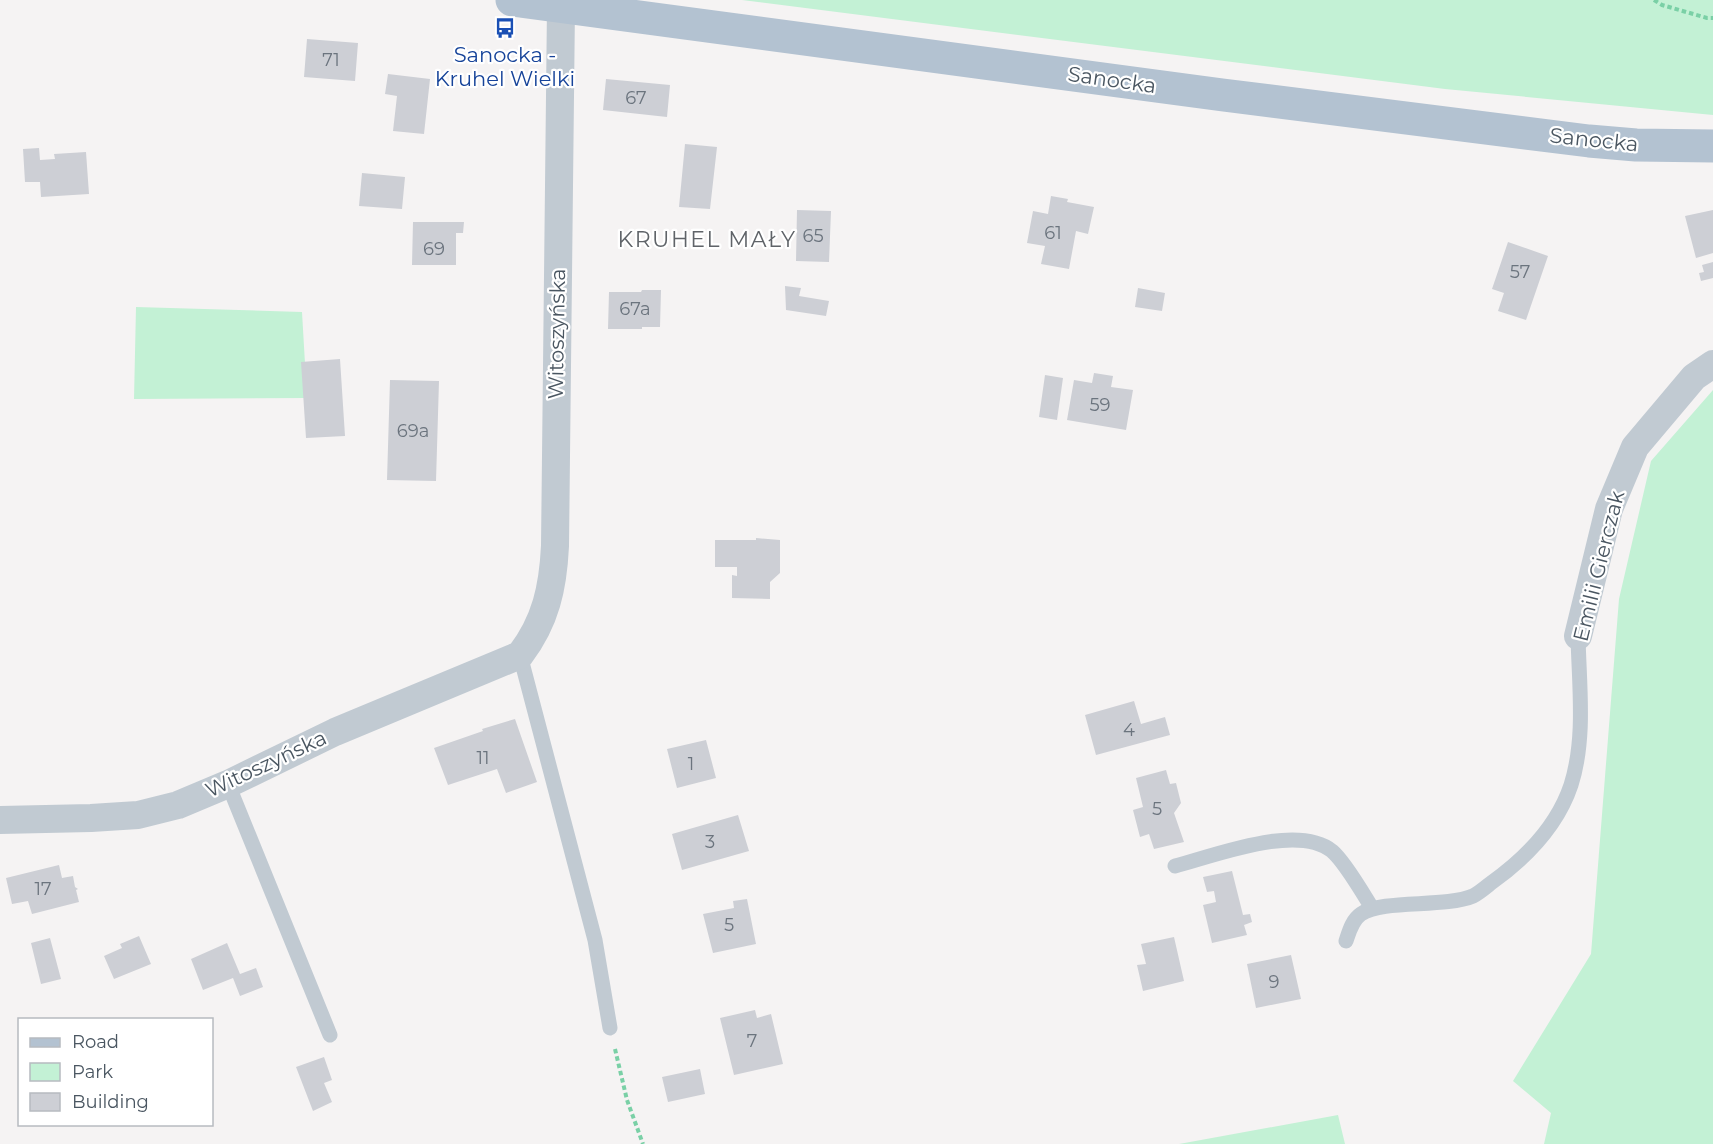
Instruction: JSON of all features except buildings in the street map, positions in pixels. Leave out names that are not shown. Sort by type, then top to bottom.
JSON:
[{"type":"main road","name":"Sanocka","points":[[512,0],[1589,141],[1636,145],[1713,146]]},
{"type":"street","name":"Witoszyńska","points":[[0,820],[138,815],[178,805],[228,784],[335,732],[520,655],[528,644],[544,613],[553,581],[555,546],[561,6]]},
{"type":"street","name":"Emilii Gierczak","points":[[1578,636],[1609,509],[1635,447],[1694,377],[1713,364]]},
{"type":"lane","name":"Emilii Gierczak","points":[[1372,908],[1428,904],[1473,896],[1533,849],[1556,819],[1570,786],[1579,747],[1578,636]]},
{"type":"lane","points":[[520,655],[595,940],[610,1028]]},
{"type":"lane","points":[[228,784],[330,1035]]},
{"type":"lane","points":[[1175,866],[1271,841],[1301,839],[1320,844],[1333,852],[1372,908],[1359,915],[1350,928],[1346,941]]},
{"type":"path","points":[[1654,0],[1713,18]]},
{"type":"path","points":[[610,1028],[627,1100],[643,1144]]},
{"type":"green space","points":[[742,0],[1713,0],[1713,115],[1445,89]]},
{"type":"green space","points":[[136,307],[302,312],[307,398],[134,399]]},
{"type":"green space","points":[[1713,390],[1713,1144],[1544,1144],[1551,1113],[1513,1081],[1591,954],[1619,599],[1651,461]]},
{"type":"green space","points":[[1338,1115],[1345,1144],[1179,1144]]},
{"type":"place","name":"Sanocka - Kruhel Wielki","points":[[505,28]]},
{"type":"district","name":"KRUHEL MAŁY","points":[[707,239]]}]
